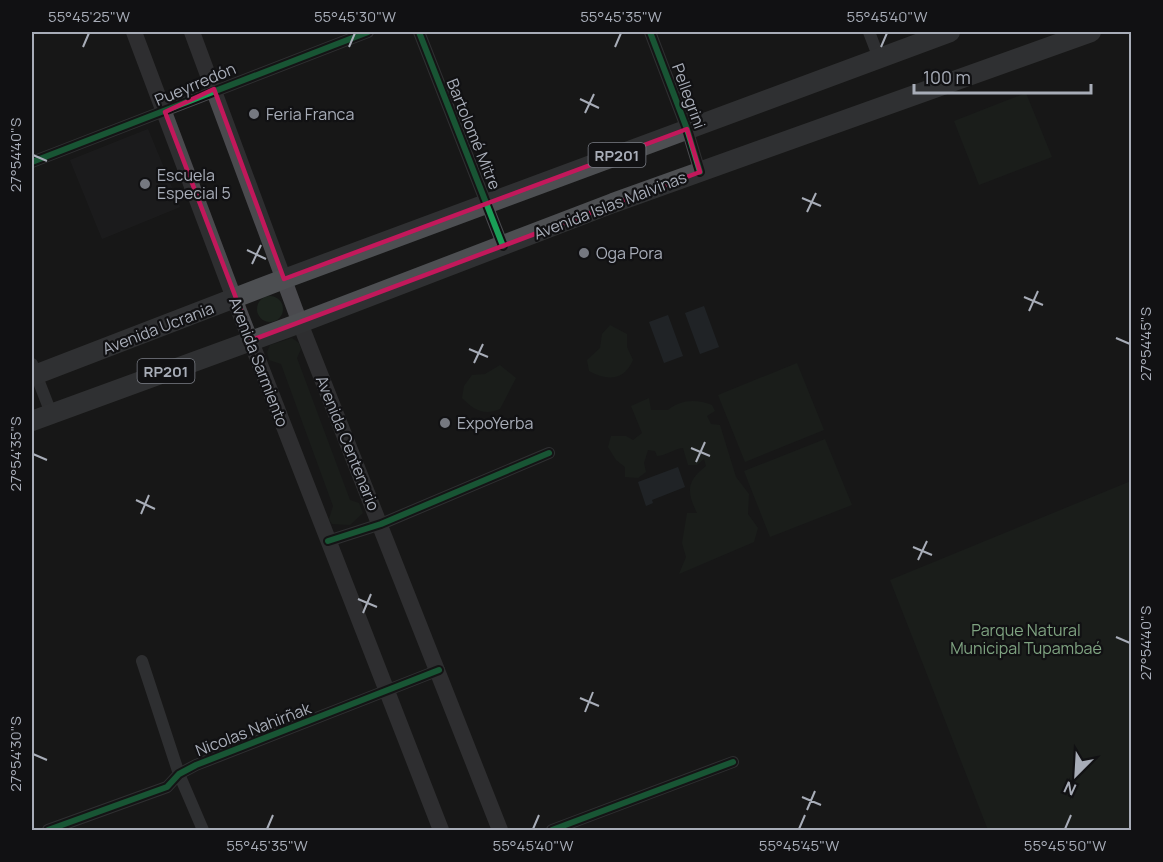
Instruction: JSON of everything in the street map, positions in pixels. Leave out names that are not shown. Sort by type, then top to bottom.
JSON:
[{"type":"main road","name":"Avenida Sarmiento","points":[[134,32],[234,298],[387,691]]},
{"type":"main road","points":[[192,32],[300,323]]},
{"type":"main road","name":"RP201","points":[[284,279],[950,32]]},
{"type":"main road","name":"Avenida Islas Malvinas","points":[[300,323],[700,172],[1091,32]]},
{"type":"main road","name":"Avenida Ucrania","points":[[33,372],[284,279]]},
{"type":"main road","name":"RP201","points":[[32,421],[300,323]]},
{"type":"main road","name":"Avenida Centenario","points":[[300,323],[439,670],[500,831]]},
{"type":"main road","points":[[387,691],[441,831]]},
{"type":"street","name":"Pueyrredón","points":[[32,162],[165,112],[214,89],[368,32]]},
{"type":"street","name":"Bartolomé Mitre","points":[[419,32],[503,246]]},
{"type":"street","name":"Pellegrini","points":[[650,32],[687,129],[700,172]]},
{"type":"street","points":[[869,32],[879,58]]},
{"type":"street","points":[[33,372],[51,413]]},
{"type":"street","points":[[328,541],[381,524],[549,453]]},
{"type":"street","points":[[142,661],[179,774],[203,831]]},
{"type":"street","name":"Nicolas Nahirñak","points":[[48,831],[167,787],[179,774],[439,670]]},
{"type":"street","points":[[552,831],[733,762]]},
{"type":"highlighted area","points":[[214,89],[284,279],[687,129],[700,172],[252,340],[165,112]]},
{"type":"shaded area","points":[[148,129],[180,207],[102,239],[70,160]]},
{"type":"shaded area","points":[[704,306],[719,347],[700,354],[685,313]]},
{"type":"shaded area","points":[[668,315],[683,356],[664,363],[649,322]]},
{"type":"shaded area","points":[[678,467],[685,487],[652,500],[653,503],[646,506],[638,482]]},
{"type":"green space","points":[[1026,93],[1052,157],[979,185],[954,121]]},
{"type":"green space","points":[[270,296],[279,300],[283,309],[279,318],[270,322],[261,318],[257,309],[261,300]]},
{"type":"green space","points":[[610,325],[627,334],[627,347],[633,360],[625,372],[614,377],[602,376],[589,371],[587,360],[600,348],[602,334]]},
{"type":"green space","points":[[292,338],[299,343],[301,349],[297,358],[350,500],[359,503],[363,513],[350,525],[332,524],[329,519],[333,506],[281,364],[269,360],[267,352],[270,345]]},
{"type":"green space","points":[[797,363],[824,430],[745,462],[718,395]]},
{"type":"green space","points":[[500,365],[516,378],[500,409],[489,412],[479,411],[462,398],[464,386],[472,375],[485,374]]},
{"type":"green space","points":[[649,398],[651,410],[668,410],[689,401],[712,405],[715,411],[707,416],[711,424],[720,425],[736,477],[749,494],[748,514],[758,528],[754,542],[679,574],[686,557],[682,543],[687,513],[697,513],[691,498],[690,487],[695,477],[706,466],[704,459],[697,465],[688,465],[683,448],[657,456],[655,451],[648,450],[644,463],[646,472],[638,478],[625,477],[625,467],[616,460],[608,447],[611,436],[626,436],[633,440],[642,433],[631,406]]},
{"type":"green space","points":[[825,439],[852,505],[770,537],[744,471]]},
{"type":"green space","name":"Parque Natural Municipal Tupambaé","points":[[1131,481],[1131,830],[988,830],[890,580]]},
{"type":"cycle path","points":[[32,162],[368,32]]},
{"type":"cycle path","points":[[419,32],[503,246]]},
{"type":"cycle path","points":[[650,32],[687,129],[700,172]]},
{"type":"cycle path","points":[[328,541],[381,524],[549,453]]},
{"type":"cycle path","points":[[48,830],[167,787],[179,774],[196,765],[439,670]]},
{"type":"cycle path","points":[[552,830],[733,762]]},
{"type":"place","name":"Feria Franca","points":[[254,114]]},
{"type":"place","name":"Escuela Especial 5","points":[[145,184]]},
{"type":"place","name":"Oga Pora","points":[[584,253]]},
{"type":"place","name":"ExpoYerba","points":[[445,423]]}]
